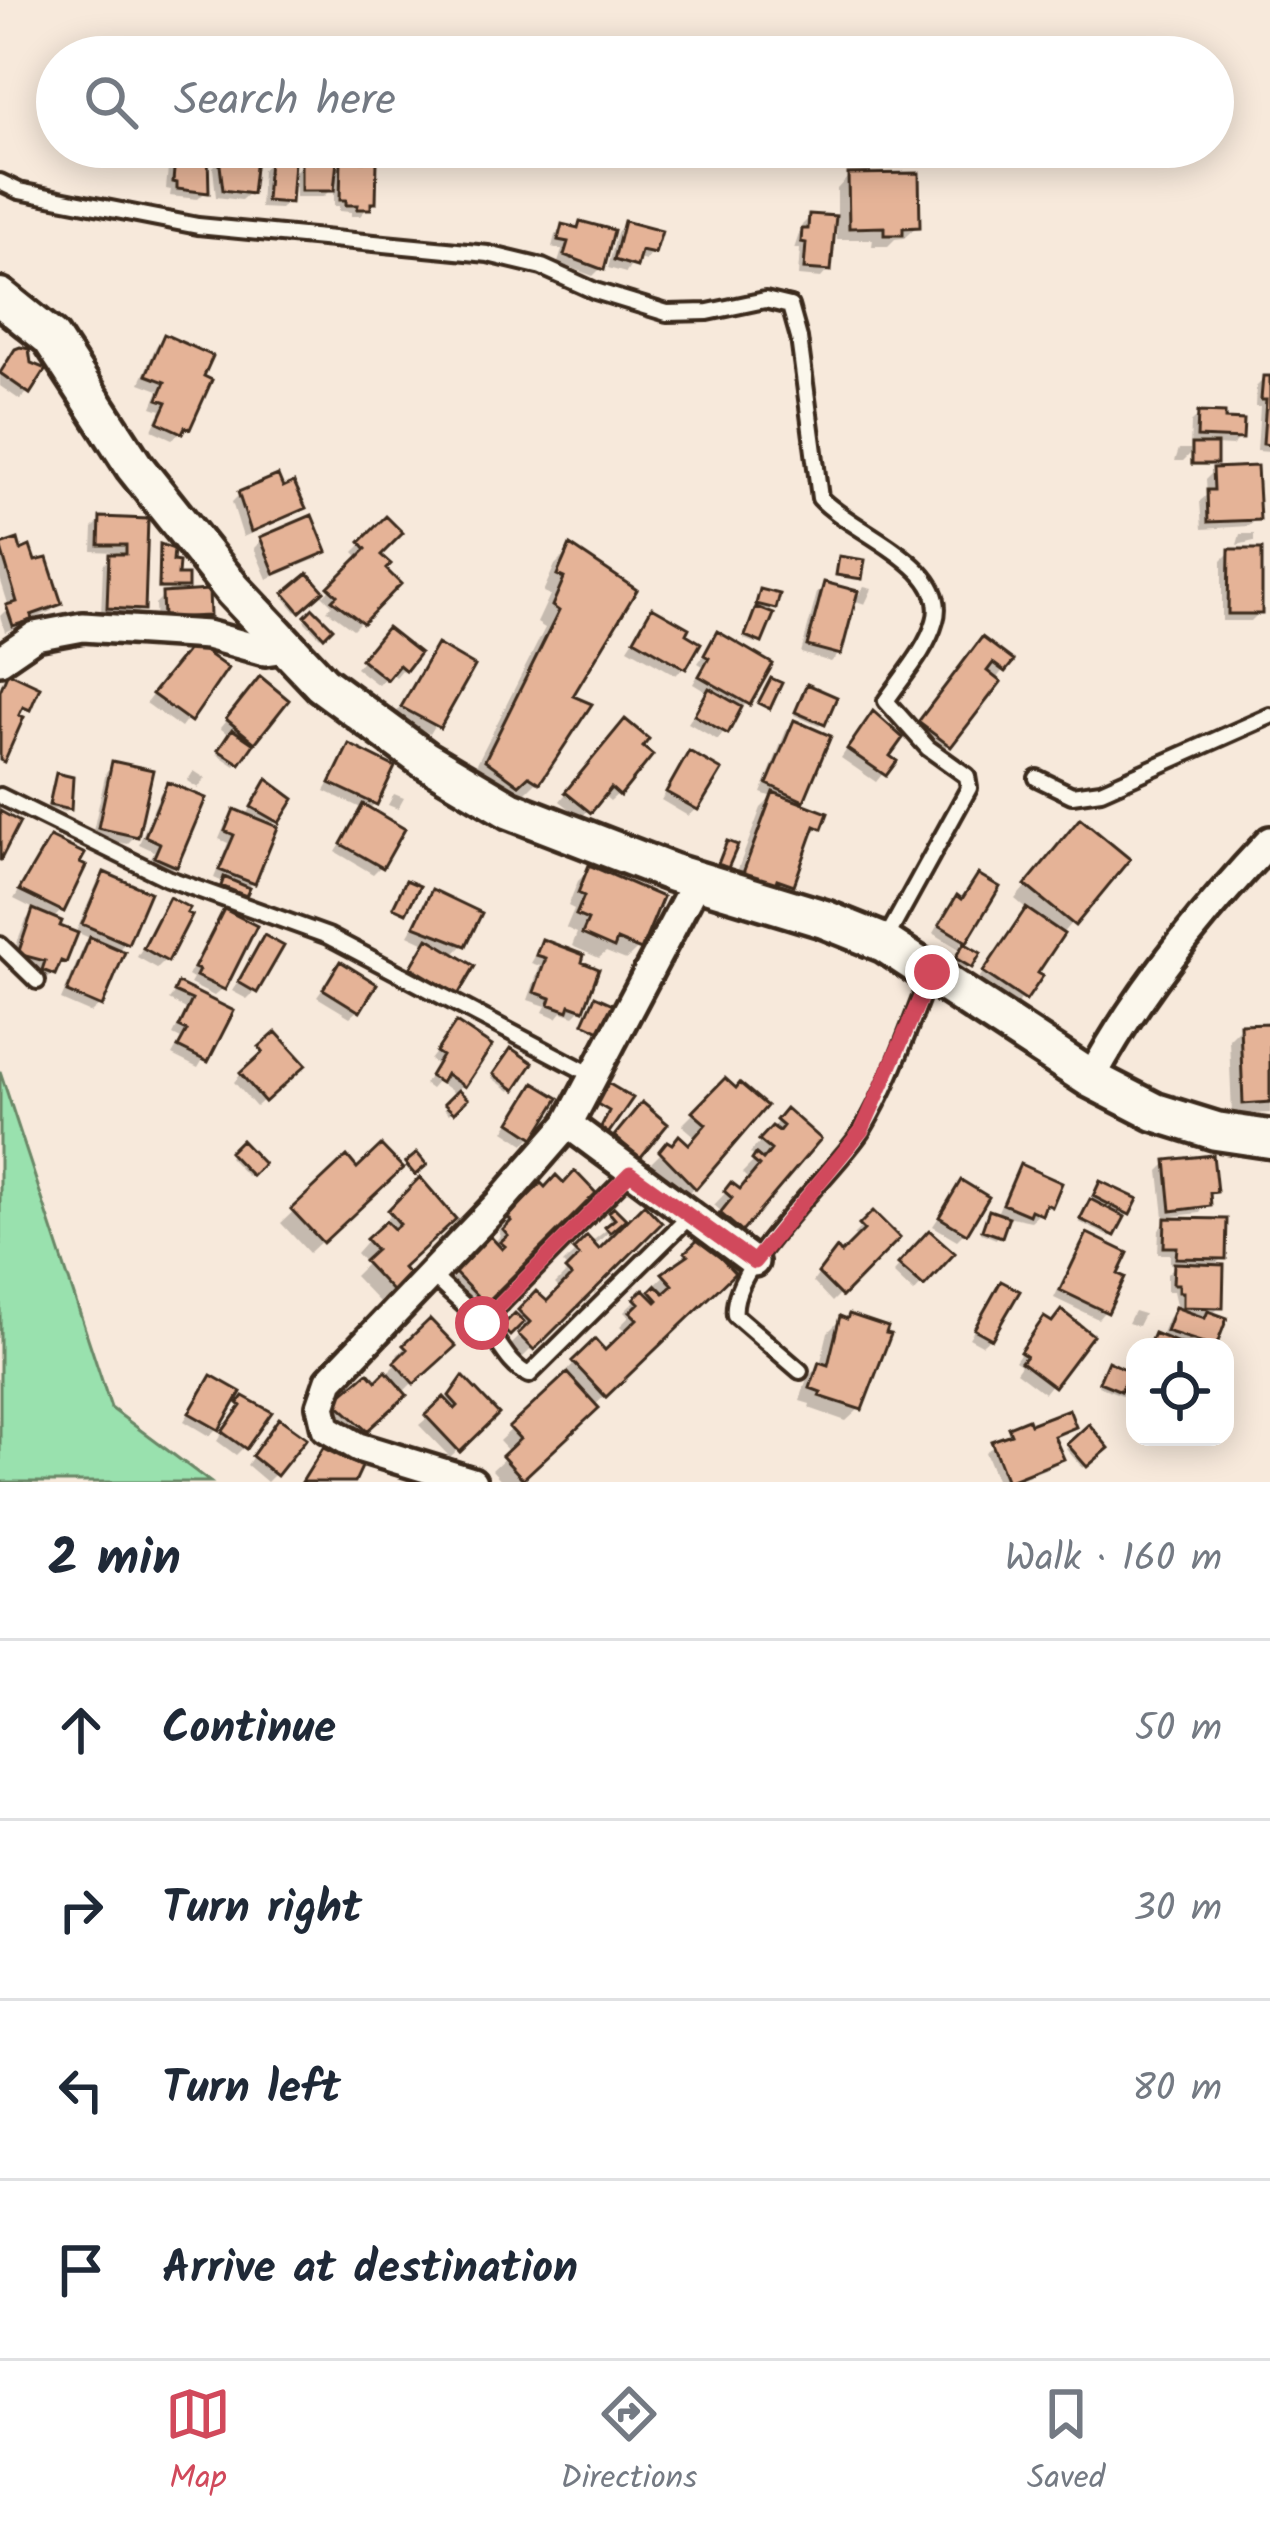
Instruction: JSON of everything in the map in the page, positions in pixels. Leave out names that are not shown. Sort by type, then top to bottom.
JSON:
[{"type":"street","points":[[0,297],[51,338],[134,466],[218,572],[286,647],[322,684],[424,759],[510,810],[884,943],[1091,1079],[1185,1123],[1270,1139]]},
{"type":"street","points":[[0,660],[35,636],[83,627],[207,635],[265,652],[286,647]]},
{"type":"street","points":[[1091,1079],[1111,1041],[1181,945],[1270,841]]},
{"type":"street","points":[[472,1482],[358,1447],[326,1428],[321,1406],[330,1380],[568,1124],[697,880]]},
{"type":"street","points":[[568,1124],[754,1262]]},
{"type":"lane","points":[[0,182],[19,191],[198,226],[488,254],[542,267],[595,291],[667,313],[708,312],[765,300],[790,306],[799,338],[820,498],[851,526],[919,570],[935,595],[935,621],[886,701],[928,748],[967,776],[968,788],[884,943]]},
{"type":"lane","points":[[1037,778],[1072,795],[1101,790],[1270,716]]},
{"type":"lane","points":[[0,796],[167,878],[328,936],[594,1076]]},
{"type":"lane","points":[[0,945],[38,981]]},
{"type":"lane","points":[[800,1371],[735,1316],[733,1300],[754,1262],[862,1130],[932,972]]},
{"type":"lane","points":[[482,1323],[630,1173]]},
{"type":"lane","points":[[430,1273],[482,1323],[518,1370],[529,1376],[689,1217]]},
{"type":"green space","points":[[0,1071],[111,1408],[210,1482],[0,1482]]},
{"type":"building","points":[[174,168],[208,168],[209,193],[177,189]]},
{"type":"building","points":[[220,168],[255,168],[252,194],[223,190]]},
{"type":"building","points":[[268,168],[294,168],[291,203],[266,201]]},
{"type":"building","points":[[301,168],[336,168],[334,191],[301,191]]},
{"type":"building","points":[[341,168],[377,168],[376,203],[371,203],[371,209],[357,209],[358,205],[340,200]]},
{"type":"building","points":[[919,173],[920,227],[903,228],[903,235],[884,235],[884,227],[849,228],[848,174]]},
{"type":"building","points":[[809,214],[836,216],[831,271],[804,269],[802,229],[808,229]]},
{"type":"building","points":[[580,221],[614,230],[604,270],[564,255],[568,242],[558,240],[562,224],[578,228]]},
{"type":"building","points":[[624,221],[662,231],[655,254],[641,251],[637,267],[614,260]]},
{"type":"building","points":[[164,334],[213,356],[204,376],[212,380],[190,429],[185,427],[182,433],[158,422],[167,402],[158,399],[165,382],[146,375]]},
{"type":"building","points":[[20,347],[29,349],[31,363],[46,369],[30,394],[0,373]]},
{"type":"building","points":[[1263,376],[1270,376],[1270,445],[1263,444]]},
{"type":"building","points":[[1198,412],[1225,413],[1225,419],[1244,420],[1243,439],[1197,437]]},
{"type":"building","points":[[1192,444],[1217,444],[1217,464],[1192,464]]},
{"type":"building","points":[[1257,466],[1260,520],[1208,522],[1207,490],[1214,490],[1213,468]]},
{"type":"building","points":[[278,475],[283,487],[294,482],[306,508],[251,532],[238,492]]},
{"type":"building","points":[[312,515],[327,552],[275,574],[260,537]]},
{"type":"building","points":[[386,516],[403,533],[381,555],[391,564],[386,569],[401,584],[363,623],[332,600],[337,595],[328,587],[366,549],[360,542]]},
{"type":"building","points":[[100,517],[148,519],[145,610],[107,608],[109,554],[126,554],[126,545],[99,545]]},
{"type":"building","points":[[18,539],[21,550],[30,546],[35,561],[47,558],[62,604],[13,626],[6,605],[17,602],[0,545]]},
{"type":"building","points":[[160,544],[174,549],[178,575],[188,575],[188,588],[159,588]]},
{"type":"building","points":[[570,545],[637,590],[573,696],[592,704],[540,783],[529,776],[519,785],[485,760],[559,611],[552,606],[564,578],[557,575]]},
{"type":"building","points":[[1229,549],[1262,549],[1262,614],[1228,614]]},
{"type":"building","points":[[839,556],[865,560],[862,579],[836,575]]},
{"type":"building","points":[[308,573],[324,591],[300,612],[284,593]]},
{"type":"building","points":[[824,582],[858,591],[841,655],[807,646]]},
{"type":"building","points":[[760,589],[780,594],[776,609],[756,604]]},
{"type":"building","points":[[209,590],[210,616],[163,618],[162,593]]},
{"type":"building","points":[[652,607],[689,628],[686,634],[701,643],[686,669],[634,639]]},
{"type":"building","points":[[756,607],[774,614],[762,643],[745,636]]},
{"type":"building","points":[[313,608],[333,628],[324,637],[305,616]]},
{"type":"building","points":[[387,627],[420,653],[406,671],[399,665],[387,680],[361,659]]},
{"type":"building","points":[[717,631],[773,664],[750,705],[699,676]]},
{"type":"building","points":[[982,637],[1014,661],[1005,672],[993,663],[987,671],[1001,682],[951,747],[918,722]]},
{"type":"building","points":[[193,643],[228,668],[191,722],[152,694]]},
{"type":"building","points":[[437,644],[475,666],[440,728],[401,707]]},
{"type":"building","points":[[8,672],[40,687],[30,710],[23,707],[19,715],[24,717],[4,762],[0,760],[0,691]]},
{"type":"building","points":[[260,676],[289,700],[255,743],[226,719]]},
{"type":"building","points":[[771,678],[782,683],[770,709],[758,703]]},
{"type":"building","points":[[807,684],[837,697],[825,725],[795,712]]},
{"type":"building","points":[[709,688],[742,707],[728,734],[694,715]]},
{"type":"building","points":[[873,711],[903,738],[890,756],[897,761],[886,776],[847,749]]},
{"type":"building","points":[[625,719],[649,739],[643,747],[653,755],[620,796],[611,788],[591,813],[565,792]]},
{"type":"building","points":[[794,720],[831,736],[804,801],[767,784]]},
{"type":"building","points":[[232,729],[254,744],[240,764],[218,750]]},
{"type":"building","points":[[349,744],[395,767],[377,805],[330,783]]},
{"type":"building","points":[[689,751],[722,770],[698,810],[666,792]]},
{"type":"building","points":[[112,761],[153,770],[138,837],[98,828]]},
{"type":"building","points":[[56,773],[73,777],[71,810],[49,805]]},
{"type":"building","points":[[267,779],[294,799],[279,823],[251,807]]},
{"type":"building","points":[[167,782],[206,798],[177,867],[154,857],[160,843],[145,836]]},
{"type":"building","points":[[773,792],[828,813],[822,829],[815,826],[794,885],[777,879],[775,885],[743,873]]},
{"type":"building","points":[[363,804],[405,829],[383,868],[341,844]]},
{"type":"building","points":[[234,809],[278,827],[255,884],[219,870],[234,835],[225,831]]},
{"type":"building","points":[[0,811],[20,822],[0,861]]},
{"type":"building","points":[[1080,818],[1130,859],[1075,926],[1025,885]]},
{"type":"building","points":[[50,837],[85,854],[80,863],[86,866],[64,912],[19,890]]},
{"type":"building","points":[[727,841],[738,845],[728,868],[718,864]]},
{"type":"building","points":[[589,865],[663,897],[641,950],[617,940],[614,948],[582,934],[588,920],[576,915],[584,896],[578,893]]},
{"type":"building","points":[[104,872],[150,892],[128,944],[82,924]]},
{"type":"building","points":[[978,874],[1000,887],[967,942],[939,925],[957,895],[962,899]]},
{"type":"building","points":[[224,877],[250,888],[246,896],[221,886]]},
{"type":"building","points":[[406,880],[420,886],[406,913],[393,907]]},
{"type":"building","points":[[432,889],[482,913],[466,946],[414,926]]},
{"type":"building","points":[[169,897],[190,908],[187,913],[192,915],[168,962],[143,948]]},
{"type":"building","points":[[1026,908],[1064,934],[1026,1001],[983,972]]},
{"type":"building","points":[[33,909],[78,933],[66,963],[61,961],[55,975],[42,970],[45,961],[18,954]]},
{"type":"building","points":[[224,909],[257,926],[225,990],[196,976],[199,970],[194,968]]},
{"type":"building","points":[[264,935],[284,946],[257,993],[238,982]]},
{"type":"building","points":[[90,937],[125,952],[102,1007],[67,992]]},
{"type":"building","points":[[428,938],[475,966],[458,995],[411,967]]},
{"type":"building","points":[[542,939],[584,955],[582,962],[599,969],[584,1010],[570,1005],[568,1011],[534,992],[546,958],[536,955]]},
{"type":"building","points":[[964,943],[981,953],[972,968],[955,958]]},
{"type":"building","points":[[340,961],[377,984],[360,1012],[323,989]]},
{"type":"building","points":[[178,983],[234,1011],[208,1062],[178,1047],[187,1031],[179,1027],[192,1000],[174,992]]},
{"type":"building","points":[[595,996],[617,1006],[602,1032],[583,1023]]},
{"type":"building","points":[[456,1022],[492,1046],[465,1087],[446,1074],[441,1083],[430,1076],[442,1056],[436,1052]]},
{"type":"building","points":[[1270,1023],[1270,1102],[1243,1104],[1240,1024]]},
{"type":"building","points":[[276,1032],[306,1065],[265,1102],[240,1073]]},
{"type":"building","points":[[511,1048],[533,1063],[515,1090],[493,1074]]},
{"type":"building","points":[[725,1078],[736,1088],[740,1083],[767,1106],[696,1189],[659,1151],[679,1135],[689,1144],[706,1124],[692,1112]]},
{"type":"building","points":[[606,1082],[633,1098],[608,1134],[600,1129],[609,1111],[594,1102]]},
{"type":"building","points":[[534,1083],[559,1098],[534,1138],[510,1122]]},
{"type":"building","points":[[458,1090],[468,1099],[454,1113],[444,1104]]},
{"type":"building","points":[[642,1102],[668,1124],[640,1158],[614,1136]]},
{"type":"building","points":[[786,1108],[821,1139],[742,1232],[720,1213],[732,1198],[724,1191],[731,1182],[740,1189],[759,1166],[752,1160],[756,1154],[763,1160],[771,1150],[759,1140],[772,1126],[779,1131],[783,1126],[776,1120]]},
{"type":"building","points":[[241,1140],[264,1164],[252,1176],[229,1152]]},
{"type":"building","points":[[381,1145],[403,1168],[323,1243],[291,1209],[347,1156],[357,1168]]},
{"type":"building","points":[[417,1153],[427,1165],[415,1175],[405,1163]]},
{"type":"building","points":[[1213,1155],[1217,1192],[1210,1193],[1211,1206],[1171,1211],[1166,1160]]},
{"type":"building","points":[[1020,1164],[1062,1183],[1052,1207],[1046,1204],[1042,1215],[1003,1204]]},
{"type":"building","points":[[575,1171],[596,1193],[485,1304],[454,1272],[490,1236],[502,1249],[505,1246],[500,1242],[508,1235],[503,1229],[511,1221],[508,1217],[541,1183],[545,1187],[556,1175],[564,1183]]},
{"type":"building","points":[[420,1177],[456,1219],[403,1268],[411,1277],[394,1293],[364,1261],[376,1250],[366,1239],[386,1221],[394,1229],[400,1224],[388,1210]]},
{"type":"building","points":[[961,1180],[989,1197],[967,1234],[939,1217]]},
{"type":"building","points":[[1100,1181],[1138,1199],[1130,1215],[1093,1196]]},
{"type":"building","points":[[1090,1199],[1125,1217],[1115,1236],[1080,1219]]},
{"type":"building","points":[[644,1204],[662,1223],[534,1350],[518,1334],[530,1322],[518,1310],[536,1291],[547,1301],[571,1276],[565,1270],[579,1256],[573,1250],[587,1236],[599,1249]]},
{"type":"building","points":[[614,1207],[626,1219],[610,1233],[605,1227],[615,1219],[609,1212]]},
{"type":"building","points":[[989,1210],[1009,1217],[1002,1237],[982,1230]]},
{"type":"building","points":[[873,1211],[900,1238],[842,1297],[818,1273],[837,1248],[841,1253],[864,1230],[859,1225]]},
{"type":"building","points":[[1165,1218],[1227,1219],[1226,1259],[1176,1258],[1177,1247],[1164,1247]]},
{"type":"building","points":[[929,1230],[955,1253],[924,1287],[898,1264]]},
{"type":"building","points":[[1087,1233],[1128,1253],[1118,1274],[1125,1277],[1108,1313],[1060,1290]]},
{"type":"building","points":[[701,1237],[735,1273],[606,1397],[572,1361],[595,1339],[605,1350],[637,1319],[630,1312],[643,1289],[656,1302],[650,1291],[656,1285],[664,1293],[673,1285],[662,1273],[688,1255],[685,1252]]},
{"type":"building","points":[[1174,1263],[1224,1265],[1223,1308],[1183,1307],[1183,1292],[1179,1284],[1173,1284]]},
{"type":"building","points":[[1001,1281],[1020,1291],[992,1339],[974,1329]]},
{"type":"building","points":[[1175,1307],[1205,1318],[1208,1311],[1227,1318],[1219,1338],[1188,1338],[1166,1331]]},
{"type":"building","points":[[1061,1310],[1093,1335],[1054,1387],[1021,1362],[1026,1356],[1020,1352],[1044,1317],[1052,1322]]},
{"type":"building","points":[[515,1313],[524,1322],[510,1336],[501,1327]]},
{"type":"building","points":[[849,1314],[888,1327],[886,1333],[891,1334],[862,1410],[819,1396],[821,1392],[810,1388],[819,1362],[828,1365],[840,1316],[847,1319]]},
{"type":"building","points":[[430,1319],[456,1346],[414,1384],[394,1362],[407,1349],[403,1345]]},
{"type":"building","points":[[1108,1361],[1126,1370],[1121,1391],[1099,1382]]},
{"type":"building","points":[[386,1371],[407,1395],[367,1431],[334,1401],[368,1372],[376,1381]]},
{"type":"building","points":[[567,1373],[599,1408],[523,1479],[502,1456],[520,1439],[509,1427]]},
{"type":"building","points":[[211,1375],[241,1392],[219,1430],[189,1413]]},
{"type":"building","points":[[463,1376],[499,1414],[460,1452],[425,1415],[444,1397],[455,1409],[458,1406],[449,1396]]},
{"type":"building","points":[[243,1396],[272,1412],[246,1449],[222,1432]]},
{"type":"building","points":[[1069,1409],[1076,1427],[1054,1436],[1064,1459],[1007,1482],[991,1441],[1011,1434],[1008,1427]]},
{"type":"building","points":[[279,1418],[307,1438],[277,1476],[252,1456]]},
{"type":"building","points":[[1089,1424],[1109,1448],[1087,1467],[1067,1444]]},
{"type":"building","points":[[323,1448],[362,1467],[355,1482],[302,1482]]},
{"type":"route","points":[[482,1323],[630,1173],[754,1262],[862,1130],[932,972]]}]
